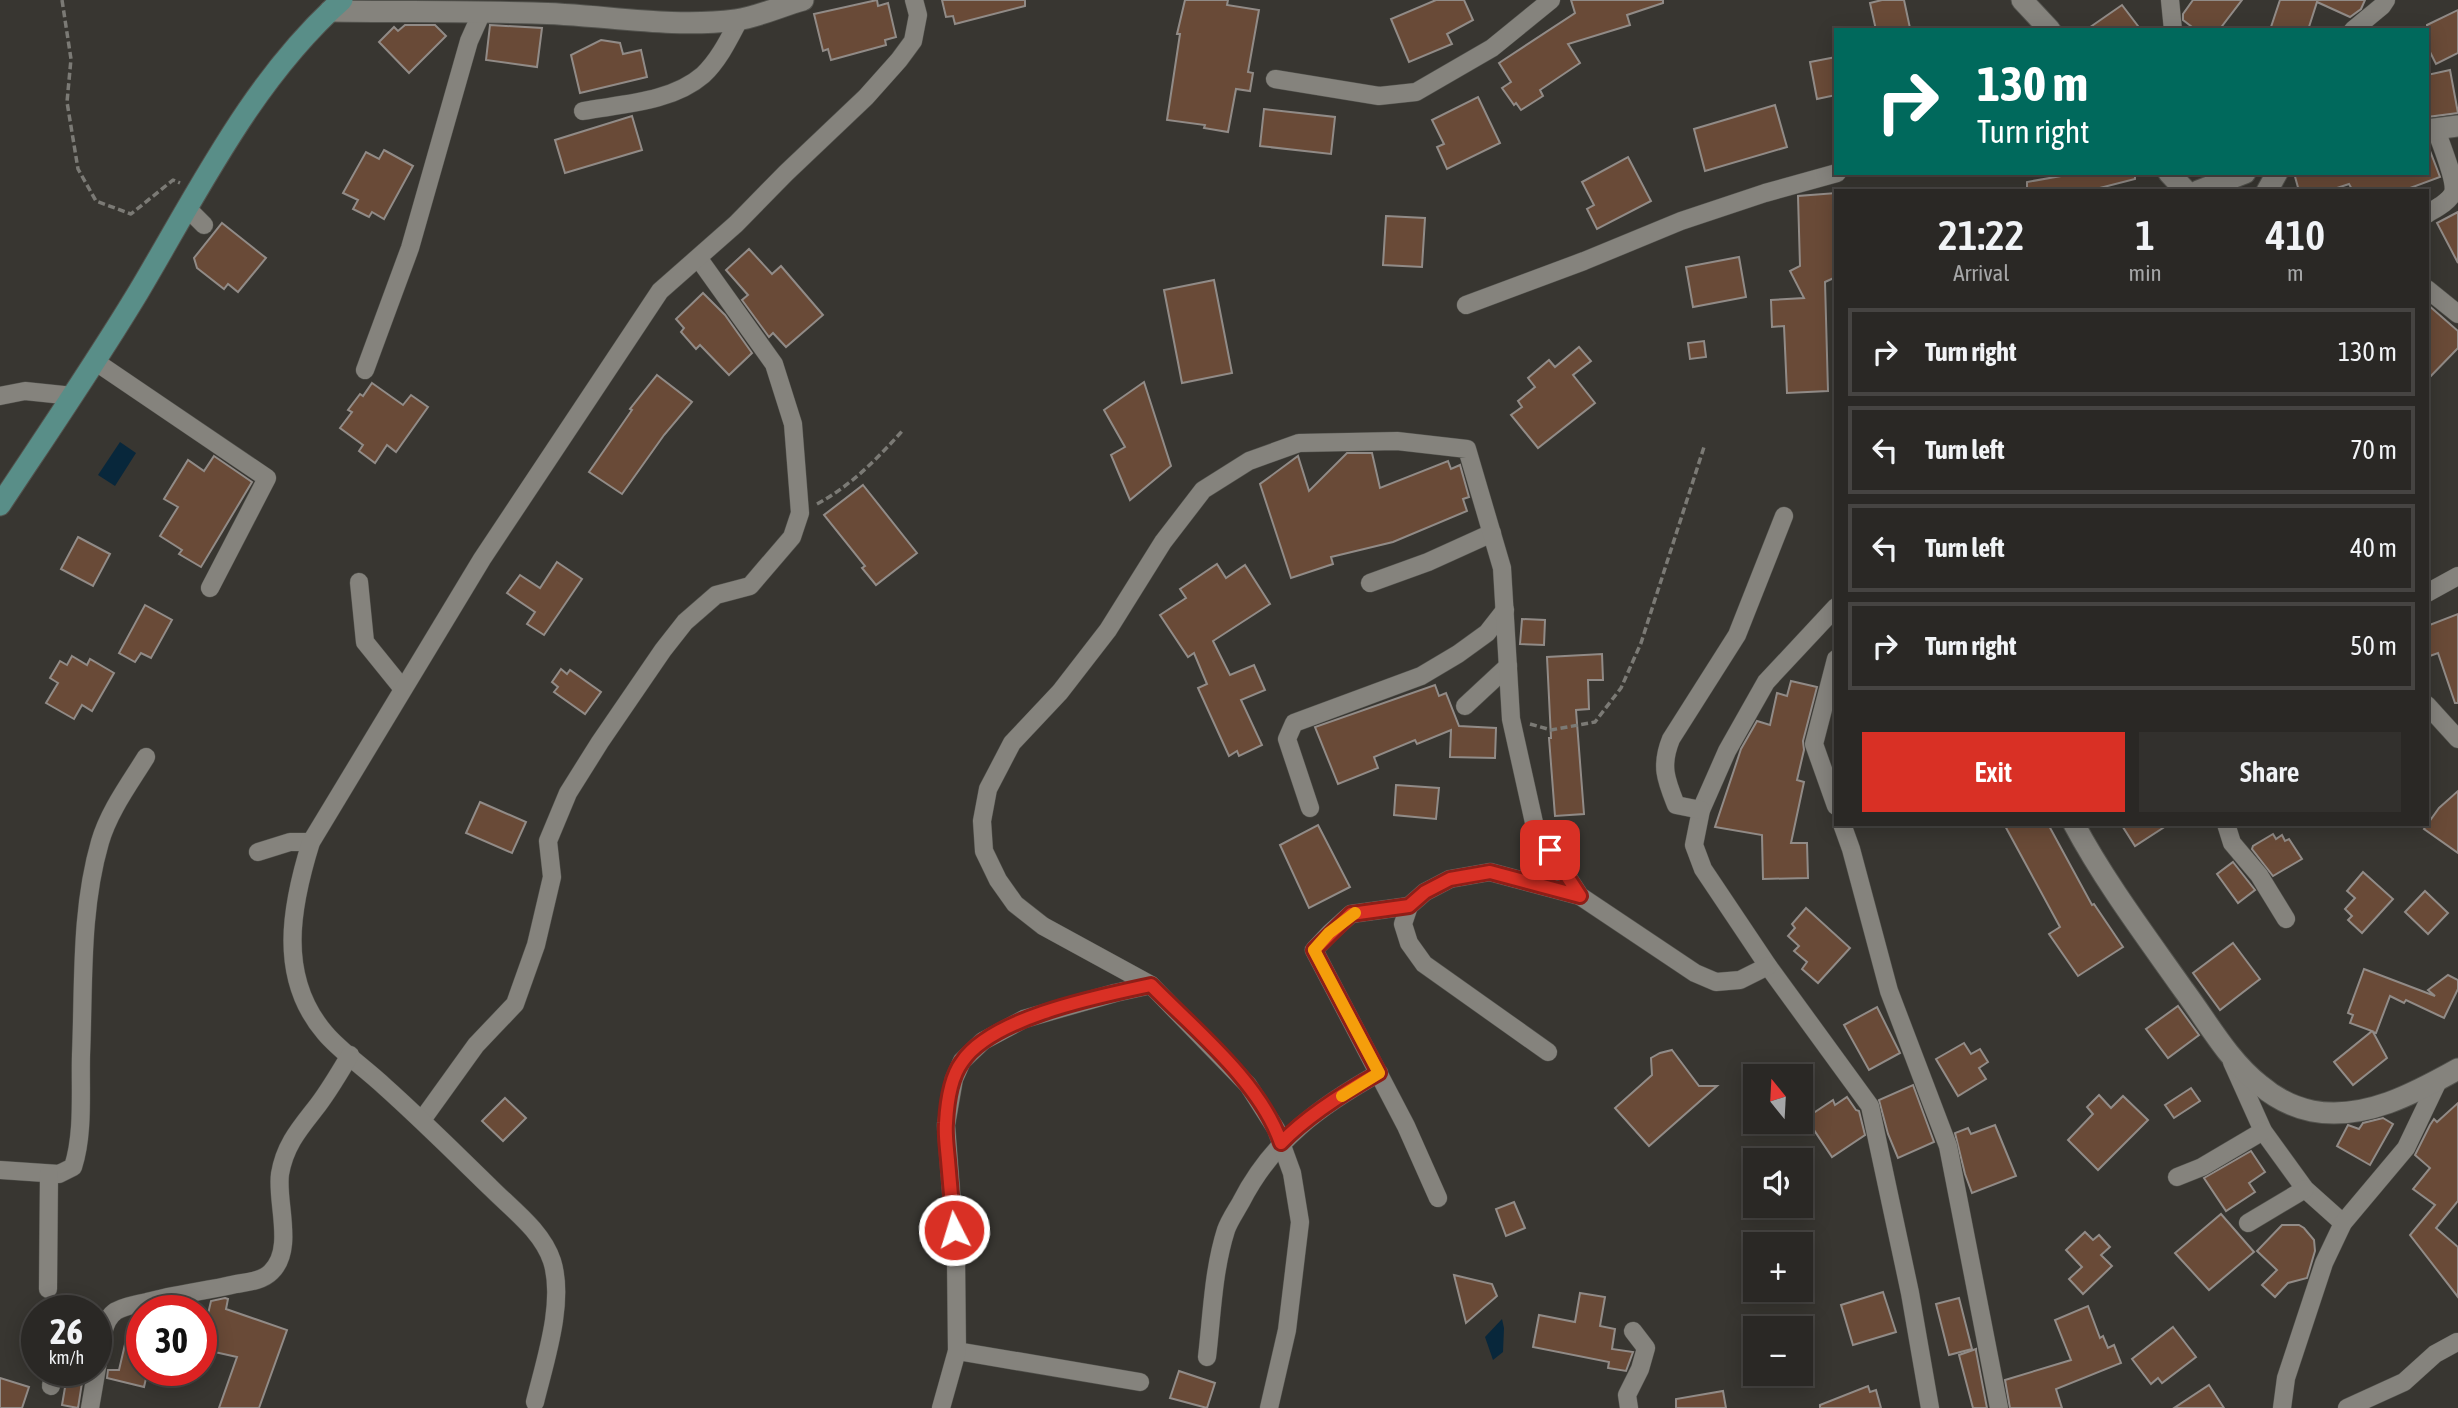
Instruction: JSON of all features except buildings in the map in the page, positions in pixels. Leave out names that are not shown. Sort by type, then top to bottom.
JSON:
[{"type":"main road","points":[[0,505],[96,362],[244,114],[284,62],[336,6]]},
{"type":"street","points":[[336,6],[589,16],[657,24],[739,20],[803,0]]},
{"type":"street","points":[[535,1402],[551,1337],[556,1296],[553,1264],[547,1247],[530,1226],[422,1120],[325,1033],[301,994],[293,962],[292,940],[297,884],[311,842],[482,559],[660,291],[699,259],[866,97],[899,60],[913,41],[918,15],[914,0]]},
{"type":"street","points":[[1275,79],[1379,96],[1416,92],[1492,48],[1551,0]]},
{"type":"street","points":[[2022,0],[2048,28]]},
{"type":"street","points":[[2171,0],[2174,28]]},
{"type":"street","points":[[2355,28],[2386,0]]},
{"type":"street","points":[[365,370],[410,248],[469,41],[482,12]]},
{"type":"street","points":[[583,111],[641,101],[685,88],[704,74],[722,52],[739,20]]},
{"type":"street","points":[[2429,213],[2453,192],[2453,182],[2432,130],[2458,126]]},
{"type":"street","points":[[1466,305],[1681,221],[1834,174]]},
{"type":"street","points":[[2171,175],[2184,189]]},
{"type":"street","points":[[2203,189],[2240,175]]},
{"type":"street","points":[[193,200],[204,225]]},
{"type":"street","points":[[422,1120],[476,1045],[515,1004],[536,945],[552,877],[548,841],[568,793],[600,742],[685,622],[716,595],[750,586],[792,537],[800,513],[793,424],[774,364],[699,259]]},
{"type":"street","points":[[2429,291],[2458,314]]},
{"type":"street","points":[[96,362],[129,394]]},
{"type":"street","points":[[96,362],[267,478],[210,588]]},
{"type":"street","points":[[0,396],[25,391],[73,396]]},
{"type":"street","points":[[1269,1408],[1287,1330],[1300,1222],[1292,1173],[1276,1129],[1248,1085],[1151,985],[1043,926],[1015,904],[998,880],[984,850],[982,821],[988,789],[1012,743],[1060,692],[1108,630],[1163,542],[1203,490],[1249,461],[1299,443],[1396,441],[1467,449],[1502,568],[1511,719],[1535,827],[1580,896]]},
{"type":"street","points":[[1701,810],[1676,805],[1664,765],[1665,754],[1671,739],[1737,635],[1784,516]]},
{"type":"street","points":[[1370,583],[1428,562],[1492,533]]},
{"type":"street","points":[[2429,592],[2458,576]]},
{"type":"street","points":[[359,582],[365,642],[403,689]]},
{"type":"street","points":[[1834,609],[1766,682],[1727,751],[1701,810],[1694,845],[1703,869],[1768,966],[1870,1106],[1910,1293],[1930,1408]]},
{"type":"street","points":[[1310,808],[1287,739],[1294,723],[1421,676],[1487,633],[1505,610]]},
{"type":"street","points":[[1465,706],[1508,666]]},
{"type":"street","points":[[1834,667],[1814,744],[1834,800]]},
{"type":"street","points":[[2429,707],[2458,739]]},
{"type":"street","points":[[0,1170],[59,1174],[73,1167],[80,1112],[86,915],[101,841],[119,802],[146,757]]},
{"type":"street","points":[[1843,826],[1889,990],[1948,1146],[1999,1408]]},
{"type":"street","points":[[2075,826],[2098,869],[2228,1052],[2259,1084],[2282,1100],[2312,1111],[2364,1109],[2402,1099],[2458,1069]]},
{"type":"street","points":[[2227,826],[2232,843],[2259,874],[2286,919]]},
{"type":"street","points":[[258,852],[290,842],[311,842]]},
{"type":"street","points":[[1548,1052],[1424,964],[1409,943],[1403,924],[1409,906],[1425,892],[1450,879],[1490,872],[1580,896],[1695,973],[1716,982],[1740,981],[1768,966]]},
{"type":"street","points":[[1409,906],[1351,914],[1314,950],[1379,1073],[1427,1169],[1438,1198]]},
{"type":"street","points":[[941,1408],[957,1351],[956,1256],[946,1125],[954,1079],[962,1061],[983,1041],[1024,1019],[1151,985]]},
{"type":"street","points":[[2228,1052],[2263,1131],[2305,1189],[2343,1223]]},
{"type":"street","points":[[112,1314],[126,1307],[183,1293],[257,1280],[269,1274],[278,1263],[282,1243],[284,1213],[280,1176],[286,1151],[296,1131],[319,1104],[351,1055]]},
{"type":"street","points":[[1207,1357],[1215,1283],[1226,1229],[1248,1188],[1271,1154],[1294,1130],[1355,1086],[1379,1073]]},
{"type":"street","points":[[2282,1408],[2286,1378],[2324,1263],[2343,1223],[2406,1148],[2439,1079]]},
{"type":"street","points":[[2177,1177],[2202,1167],[2263,1131]]},
{"type":"street","points":[[48,1289],[49,1174]]},
{"type":"street","points":[[2248,1223],[2305,1189]]},
{"type":"street","points":[[1629,1408],[1627,1395],[1640,1370],[1646,1348],[1633,1331]]},
{"type":"street","points":[[2347,1408],[2404,1382],[2435,1354],[2457,1342]]},
{"type":"street","points":[[957,1351],[1140,1382]]},
{"type":"street","points":[[90,1408],[93,1386]]},
{"type":"path","points":[[62,0],[71,59],[67,102],[78,169],[96,201],[131,214],[173,180],[193,200]]},
{"type":"path","points":[[800,513],[832,496],[870,467],[904,429]]},
{"type":"path","points":[[1511,719],[1551,730],[1595,722],[1621,688],[1641,643],[1704,447]]},
{"type":"water","points":[[120,442],[136,453],[115,486],[98,475]]},
{"type":"water","points":[[1502,1319],[1503,1352],[1493,1360],[1485,1337]]},
{"type":"slow traffic","points":[[1342,1096],[1379,1073],[1314,950],[1329,933],[1355,913]]},
{"type":"route","points":[[954,1230],[946,1125],[949,1098],[962,1061],[983,1041],[1024,1019],[1151,985],[1248,1085],[1276,1129],[1281,1143],[1294,1130],[1355,1086],[1379,1073],[1314,950],[1329,933],[1351,914],[1409,906],[1425,892],[1450,879],[1490,872],[1580,896],[1550,850]]}]
